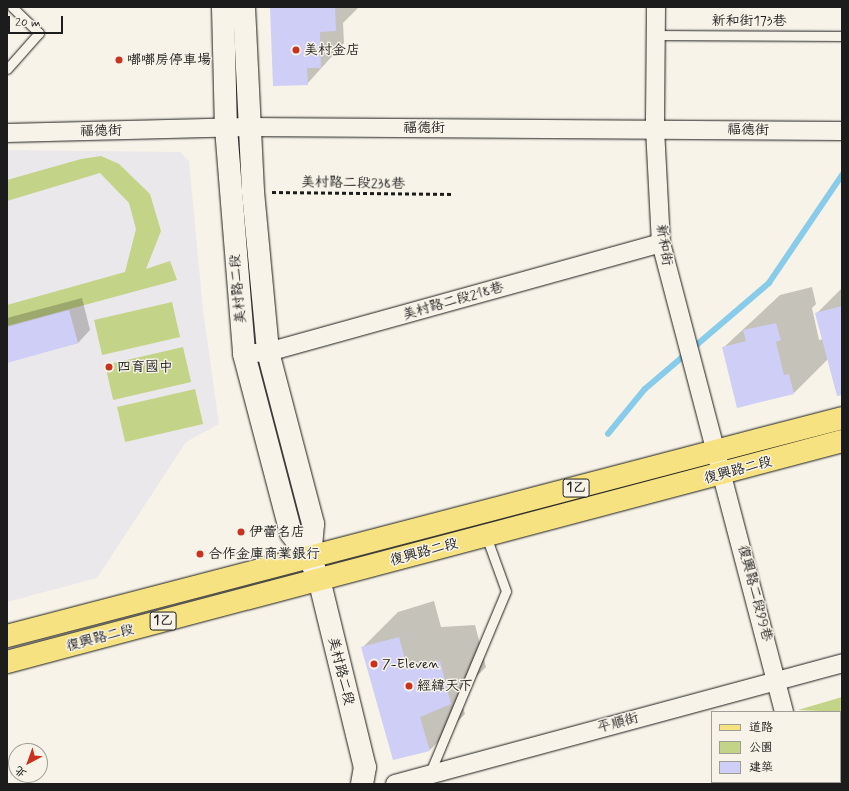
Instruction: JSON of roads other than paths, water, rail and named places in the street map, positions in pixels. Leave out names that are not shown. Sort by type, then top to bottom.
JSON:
[{"type":"main road","name":"復興路二段","points":[[7,636],[310,559],[842,418]]},
{"type":"main road","name":"復興路二段","points":[[7,662],[842,442]]},
{"type":"street","name":"美村路二段","points":[[223,7],[226,128],[244,354],[291,534],[310,559],[319,579],[365,767],[362,784]]},
{"type":"street","name":"美村路二段","points":[[244,7],[248,127],[268,352],[313,524],[310,559]]},
{"type":"street","name":"新和街","points":[[656,7],[655,129],[661,243],[713,452],[724,474]]},
{"type":"street","name":"福德街","points":[[7,133],[248,127],[655,129],[842,132]]},
{"type":"street","name":"美村路二段218巷","points":[[244,354],[268,352],[661,243]]},
{"type":"street","name":"復興路二段99巷","points":[[724,474],[784,711]]},
{"type":"street","name":"平順街","points":[[395,784],[842,663]]},
{"type":"lane","points":[[7,69],[39,33],[12,7]]},
{"type":"lane","name":"新和街173巷","points":[[656,35],[842,36]]},
{"type":"lane","points":[[429,775],[506,591],[486,536]]},
{"type":"waterway","points":[[608,434],[645,389],[769,283],[842,175]]},
{"type":"place","name":"美村金店","points":[[296,50]]},
{"type":"place","name":"嘟嘟房停車場","points":[[119,60]]},
{"type":"place","name":"四育國中","points":[[109,367]]},
{"type":"place","name":"伊蕾名店","points":[[241,532]]},
{"type":"place","name":"合作金庫商業銀行","points":[[200,554]]},
{"type":"place","name":"7-Eleven","points":[[374,664]]},
{"type":"place","name":"經緯天下","points":[[409,686]]}]
